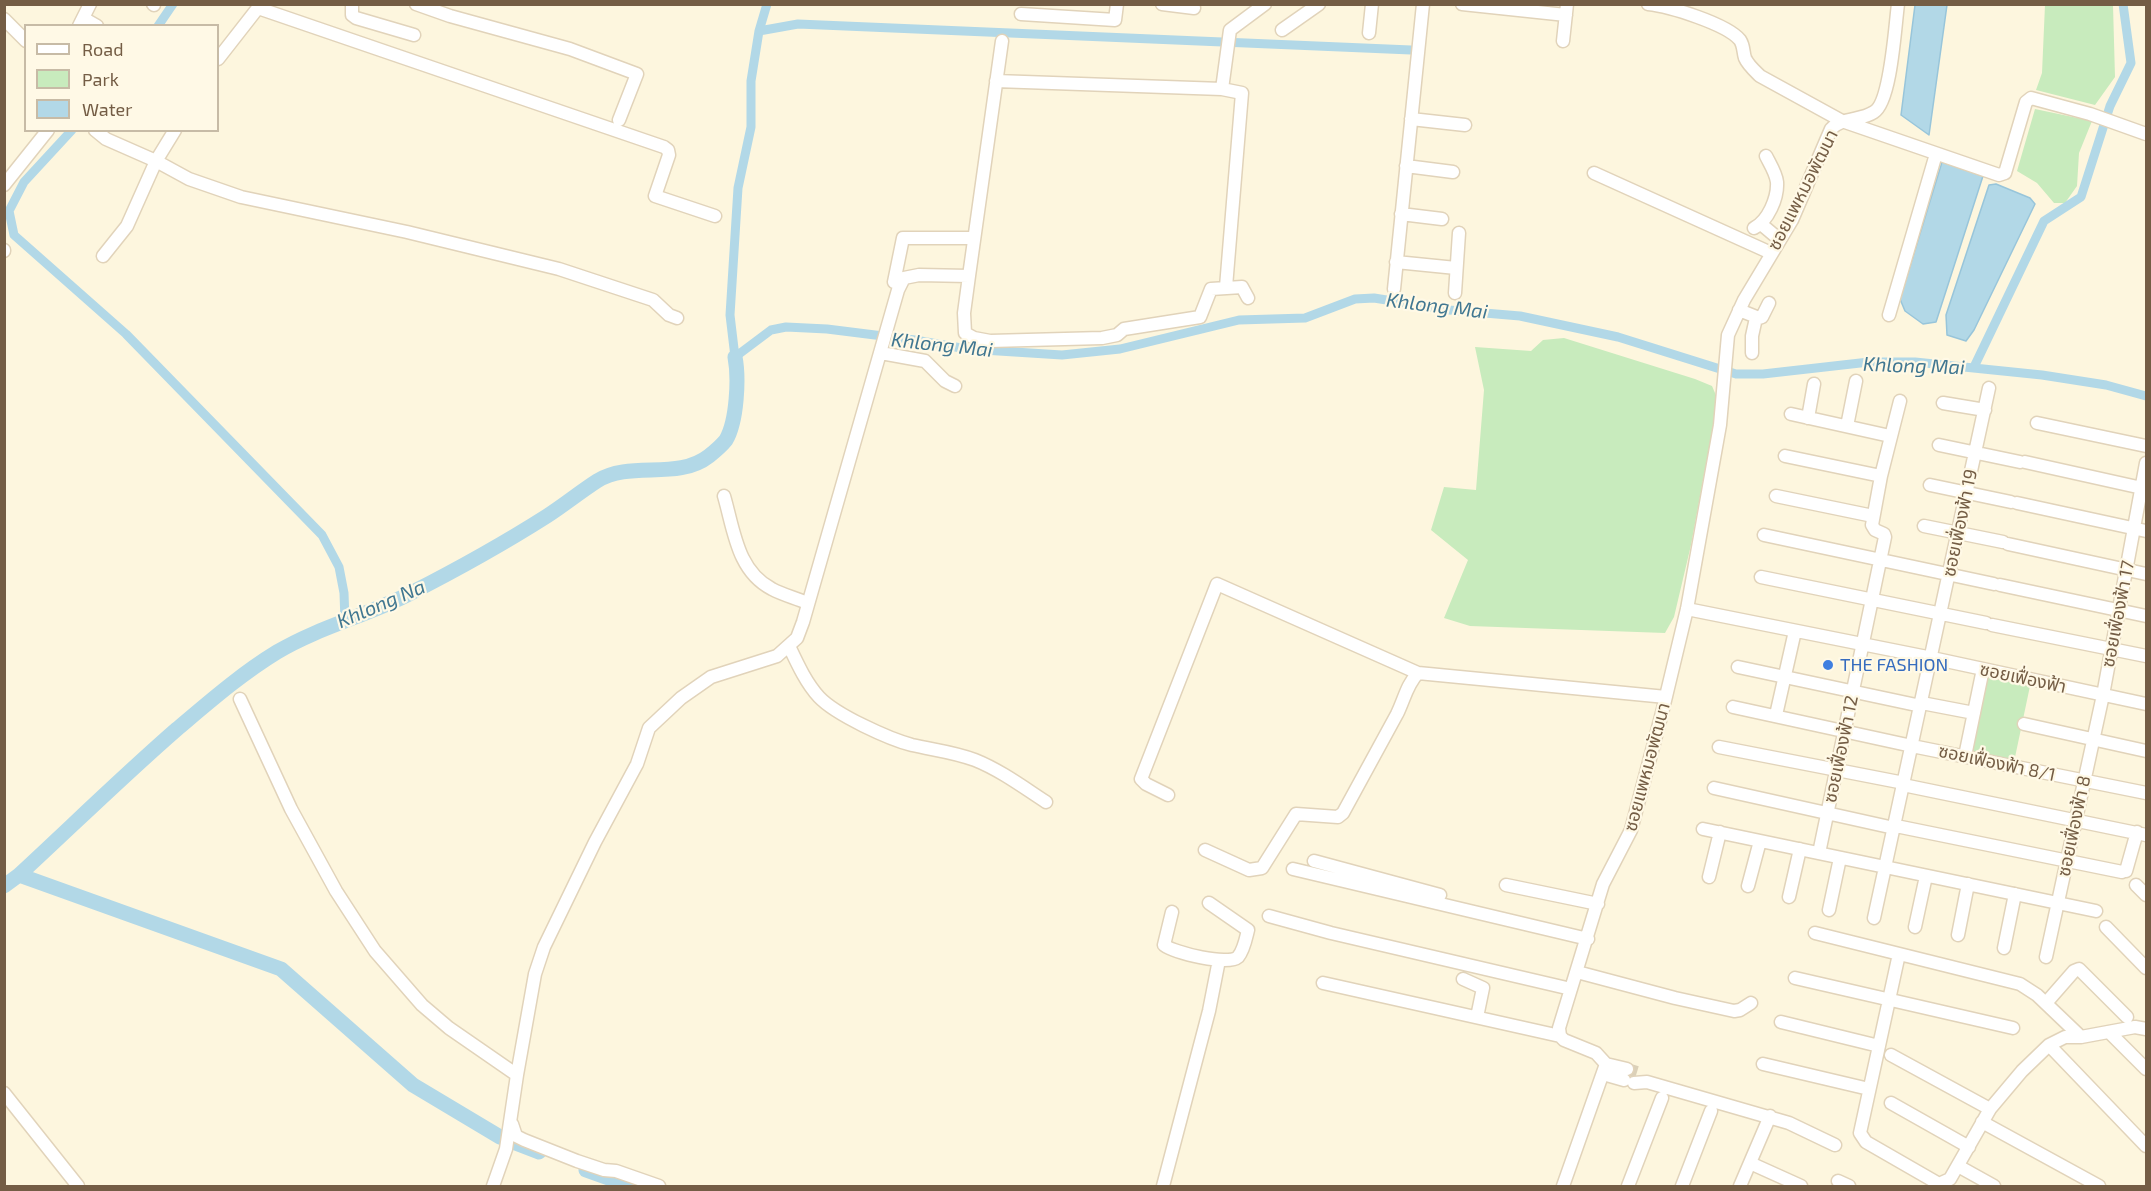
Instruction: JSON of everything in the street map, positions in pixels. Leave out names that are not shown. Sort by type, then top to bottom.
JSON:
[{"type":"street","points":[[81,22],[90,4]]},
{"type":"street","points":[[352,4],[352,15],[356,18],[414,35]]},
{"type":"street","points":[[416,4],[450,16],[570,49],[637,74],[619,120]]},
{"type":"street","points":[[1022,14],[1075,11],[1115,20],[1117,4]]},
{"type":"street","points":[[1162,4],[1194,8]]},
{"type":"street","points":[[1222,89],[1230,30],[1265,4]]},
{"type":"street","points":[[1282,30],[1318,4]]},
{"type":"street","points":[[1368,33],[1372,4]]},
{"type":"street","points":[[1394,289],[1423,4]]},
{"type":"street","points":[[1462,4],[1566,10],[1563,40]]},
{"type":"street","points":[[1648,4],[1699,17],[1737,38],[1744,48],[1745,58],[1760,76],[1842,121],[2001,176],[2005,173],[2028,100],[2032,98],[2090,114],[2146,134]]},
{"type":"street","name":"ซอยแพหมอพัฒนา","points":[[1560,1036],[1558,1028],[1607,874],[1631,830],[1666,697],[1687,609],[1720,425],[1728,335],[1739,310],[1792,220],[1831,129],[1842,121],[1874,113],[1883,104],[1888,87],[1898,4]]},
{"type":"street","points":[[219,58],[259,6],[664,147],[668,150],[669,155],[655,196],[714,216]]},
{"type":"street","points":[[4,19],[24,39]]},
{"type":"street","points":[[1002,41],[964,313],[965,333],[974,338],[990,341],[1102,338],[1117,335],[1124,329],[1200,317],[1209,292],[1214,288],[1242,287],[1248,298]]},
{"type":"street","points":[[996,81],[1222,89],[1242,93],[1226,287]]},
{"type":"street","points":[[1411,119],[1465,125]]},
{"type":"street","points":[[4,185],[46,132]]},
{"type":"street","points":[[97,132],[106,139],[156,161],[189,179],[241,197],[418,235],[559,269],[653,300],[669,315],[677,318]]},
{"type":"street","points":[[104,256],[127,226],[156,161],[174,132]]},
{"type":"street","points":[[1888,315],[1935,154]]},
{"type":"street","points":[[1766,156],[1774,171],[1777,185],[1767,217],[1758,226],[1781,239]]},
{"type":"street","points":[[1406,166],[1453,172]]},
{"type":"street","points":[[1594,173],[1771,253]]},
{"type":"street","points":[[1401,214],[1442,219]]},
{"type":"street","points":[[1455,293],[1459,233]]},
{"type":"street","points":[[894,282],[903,238],[974,238]]},
{"type":"street","points":[[1396,262],[1456,268]]},
{"type":"street","points":[[493,1186],[506,1149],[511,1124],[517,1075],[535,974],[549,933],[637,764],[650,728],[681,698],[711,678],[784,650],[800,632],[898,290],[904,278],[919,275],[969,276]]},
{"type":"street","points":[[1739,310],[1756,318],[1762,316],[1768,303]]},
{"type":"street","points":[[1752,353],[1752,336],[1756,318]]},
{"type":"street","points":[[882,349],[925,361],[945,381],[955,386]]},
{"type":"street","points":[[1847,426],[1856,381]]},
{"type":"street","points":[[1808,418],[1814,384]]},
{"type":"street","name":"ซอยเฟื่องฟ้า 19","points":[[1875,918],[1924,705],[1989,388]]},
{"type":"street","points":[[1776,496],[1873,516],[1900,401]]},
{"type":"street","points":[[1943,403],[1985,410]]},
{"type":"street","points":[[1791,414],[1890,436]]},
{"type":"street","points":[[2037,423],[2146,446]]},
{"type":"street","points":[[1939,445],[2142,488]]},
{"type":"street","points":[[1785,456],[1881,476]]},
{"type":"street","name":"ซอยเฟื่องฟ้า 17","points":[[2103,695],[2126,569],[2140,530],[2146,463]]},
{"type":"street","points":[[1930,485],[2140,530]]},
{"type":"street","points":[[724,496],[743,562],[754,577],[772,589],[807,603]]},
{"type":"street","name":"ซอยเฟื่องฟ้า 12","points":[[1819,853],[1885,536],[1873,528],[1873,516]]},
{"type":"street","points":[[1924,526],[2146,574]]},
{"type":"street","points":[[1764,535],[2146,615]]},
{"type":"street","points":[[1761,577],[2146,656]]},
{"type":"street","points":[[1168,795],[1146,784],[1142,779],[1217,584],[1418,673],[1666,697]]},
{"type":"street","name":"ซอยเฟื่องฟ้า","points":[[1687,609],[2146,704]]},
{"type":"street","points":[[1776,715],[1795,631]]},
{"type":"street","points":[[784,650],[796,661],[814,690],[831,707],[886,736],[911,745],[956,753],[978,761],[1046,802]]},
{"type":"street","points":[[1738,667],[1974,713]]},
{"type":"street","points":[[1965,756],[1983,669]]},
{"type":"street","points":[[1205,850],[1249,870],[1256,870],[1262,868],[1296,814],[1338,817],[1369,766],[1400,708],[1412,679],[1418,673]]},
{"type":"street","name":"ซอยเฟื่องฟ้า 8","points":[[2046,957],[2103,695]]},
{"type":"street","points":[[240,699],[291,809],[336,891],[375,951],[422,1005],[459,1035],[517,1075]]},
{"type":"street","name":"ซอยเฟื่องฟ้า 8/1","points":[[1733,706],[2146,793]]},
{"type":"street","points":[[2024,724],[2146,752]]},
{"type":"street","points":[[1714,788],[1895,827],[2124,872],[2141,834],[1837,769],[1719,747]]},
{"type":"street","points":[[1703,829],[2096,911]]},
{"type":"street","points":[[1709,877],[1720,832]]},
{"type":"street","points":[[1748,886],[1760,841]]},
{"type":"street","points":[[1789,897],[1800,849]]},
{"type":"street","points":[[1829,910],[1839,858]]},
{"type":"street","points":[[1314,861],[1588,937]]},
{"type":"street","points":[[1293,869],[1588,937]]},
{"type":"street","points":[[1915,927],[1926,876]]},
{"type":"street","points":[[1958,935],[1968,884]]},
{"type":"street","points":[[1506,885],[1598,904]]},
{"type":"street","points":[[2136,885],[2146,896]]},
{"type":"street","points":[[2004,948],[2015,894]]},
{"type":"street","points":[[1172,912],[1164,945],[1185,953],[1229,961],[1237,957],[1241,951],[1248,930],[1209,903]]},
{"type":"street","points":[[1269,916],[1571,989]]},
{"type":"street","points":[[2106,927],[2146,968]]},
{"type":"street","points":[[1815,933],[2020,984],[2046,1003],[2081,1037]]},
{"type":"street","points":[[1899,954],[1860,1132],[1862,1139],[1939,1185],[1950,1179],[1990,1109],[2016,1078],[2049,1045],[2065,1037],[2081,1037],[2135,1028],[2146,1029]]},
{"type":"street","points":[[1163,1186],[1206,1022],[1219,960]]},
{"type":"street","points":[[2046,1003],[2074,971],[2079,969],[2127,1017]]},
{"type":"street","points":[[1577,972],[1734,1011],[1751,1004]]},
{"type":"street","points":[[1795,978],[2013,1028]]},
{"type":"street","points":[[1463,979],[1483,988],[1477,1017]]},
{"type":"street","points":[[1323,983],[1560,1036],[1570,1043],[1596,1053],[1605,1069],[1770,1116],[1835,1145]]},
{"type":"street","points":[[1781,1022],[1879,1046]]},
{"type":"street","points":[[2109,1032],[2146,1069]]},
{"type":"street","points":[[2049,1045],[2146,1146]]},
{"type":"street","points":[[1892,1055],[1990,1109]]},
{"type":"street","points":[[1763,1064],[1869,1089]]},
{"type":"street","points":[[1563,1186],[1605,1069]]},
{"type":"street","points":[[4,1093],[78,1186]]},
{"type":"street","points":[[1628,1186],[1662,1098]]},
{"type":"street","points":[[1891,1103],[1969,1147]]},
{"type":"street","points":[[1682,1186],[1712,1111]]},
{"type":"street","points":[[1740,1186],[1770,1116]]},
{"type":"street","points":[[1982,1122],[2099,1186]]},
{"type":"street","points":[[511,1124],[516,1136],[524,1140],[587,1164],[659,1186]]},
{"type":"street","points":[[1750,1163],[1801,1186]]},
{"type":"street","points":[[1958,1166],[1994,1186]]},
{"type":"street","points":[[2071,1186],[2078,1175]]},
{"type":"green space","points":[[2045,5],[2113,5],[2115,77],[2095,105],[2036,90],[2042,73]]},
{"type":"green space","points":[[2035,109],[2092,121],[2079,153],[2077,186],[2065,203],[2054,203],[2037,183],[2017,171]]},
{"type":"green space","points":[[1564,338],[1695,379],[1712,386],[1718,400],[1691,545],[1674,617],[1665,633],[1470,626],[1444,618],[1468,560],[1431,530],[1444,487],[1476,490],[1484,390],[1475,347],[1531,351],[1543,340]]},
{"type":"green space","points":[[1987,677],[2030,686],[2014,762],[1971,753]]},
{"type":"water","points":[[1915,5],[1947,5],[1929,135],[1901,115]]},
{"type":"water","points":[[1942,162],[1983,176],[1936,322],[1923,324],[1905,311],[1900,299]]},
{"type":"water","points":[[1996,184],[2030,198],[2035,204],[1974,330],[1966,341],[1947,335],[1946,315],[1989,185]]},
{"type":"waterway","points":[[159,24],[173,4]]},
{"type":"waterway","name":"Khlong Mai","points":[[767,4],[759,31],[751,81],[751,127],[738,188],[730,315],[735,357],[771,330],[786,327],[827,329],[967,349],[1062,355],[1120,349],[1239,320],[1305,318],[1355,299],[1374,298],[1449,310],[1520,316],[1618,337],[1736,374],[1763,374],[1869,362],[1915,362],[2042,375],[2106,385],[2146,396]]},
{"type":"waterway","points":[[1974,367],[2044,221],[2081,197],[2110,106],[2131,63],[2123,4]]},
{"type":"waterway","points":[[759,31],[798,24],[1411,50]]},
{"type":"waterway","points":[[70,132],[24,182],[9,211],[14,235],[126,334],[322,535],[339,567],[344,593],[345,621]]},
{"type":"waterway","name":"Khlong Na","points":[[4,886],[19,875],[177,729],[238,679],[277,652],[309,635],[393,602],[444,576],[496,547],[553,512],[597,481],[610,475],[639,470],[683,467],[709,456],[726,440],[733,422],[737,387],[735,357]]},
{"type":"waterway","points":[[19,875],[281,969],[413,1085],[500,1137],[539,1152]]},
{"type":"waterway","points":[[586,1170],[631,1186]]},
{"type":"tunnel","points":[[1627,1069],[1637,1072]]},
{"type":"place","name":"THE FASHION","points":[[1828,665]]}]
